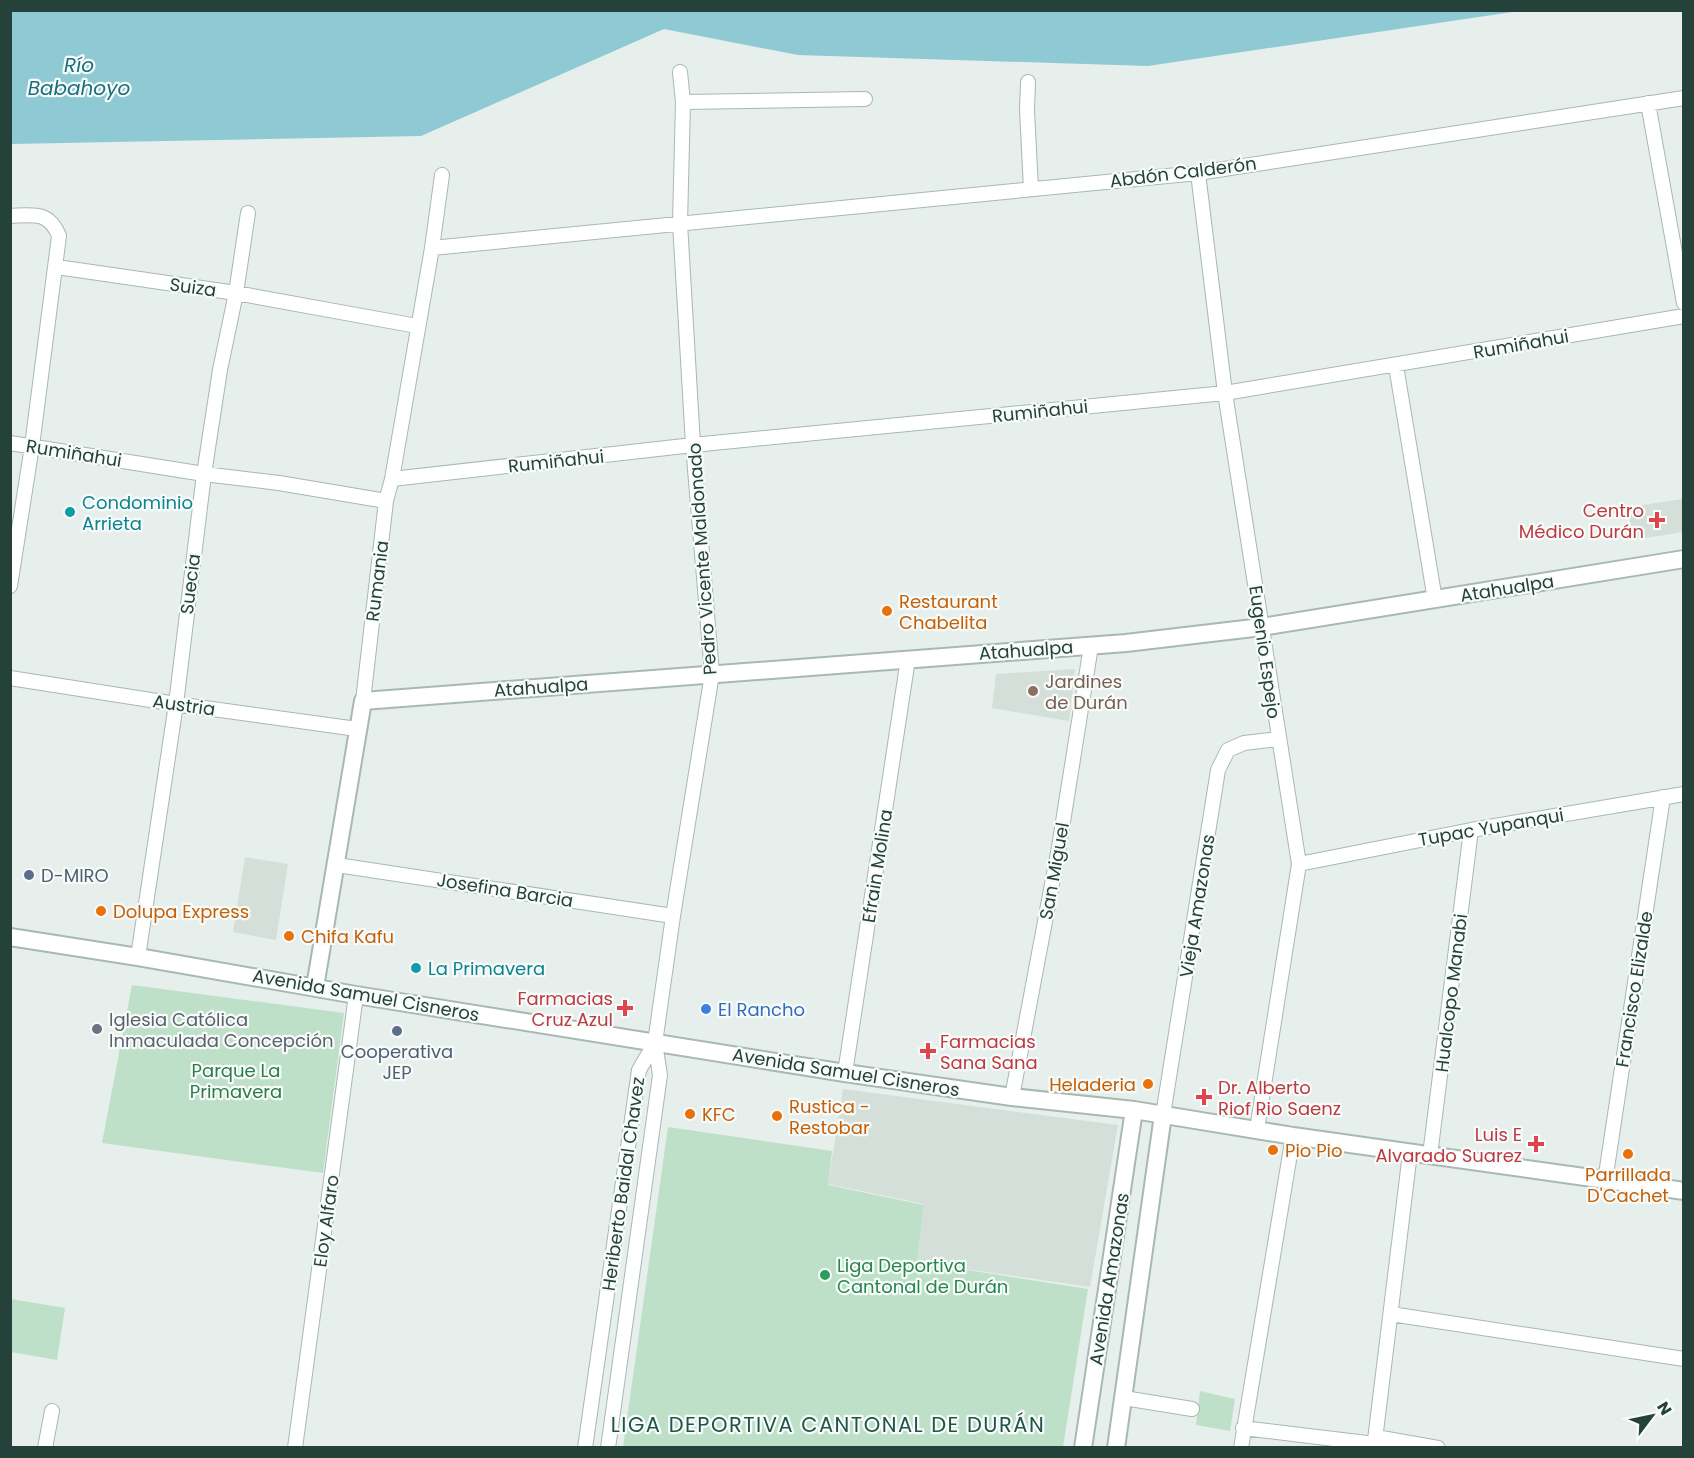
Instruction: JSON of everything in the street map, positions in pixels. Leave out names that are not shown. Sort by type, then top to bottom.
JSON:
[{"type":"street","name":"Pedro Vicente Maldonado","points":[[655,1043],[712,674],[693,446],[680,223],[683,102],[680,72]]},
{"type":"street","points":[[1028,82],[1031,189]]},
{"type":"street","name":"Abdón Calderón","points":[[432,248],[1198,173],[1683,98]]},
{"type":"street","points":[[683,102],[865,99]]},
{"type":"street","points":[[1648,103],[1683,303]]},
{"type":"street","name":"Eugenio Espejo","points":[[1198,173],[1225,393],[1299,864],[1257,1129]]},
{"type":"street","name":"Rumania","points":[[315,987],[363,701],[386,501],[392,479],[432,248],[442,175]]},
{"type":"street","name":"Suecia","points":[[138,957],[176,704],[204,474],[220,370],[237,293],[248,213]]},
{"type":"street","points":[[10,216],[39,214],[54,225],[59,236],[57,267],[32,446],[10,586]]},
{"type":"street","name":"Suiza","points":[[57,267],[237,293],[417,326]]},
{"type":"street","name":"Rumiñahui","points":[[392,479],[693,446],[1225,393],[1683,316]]},
{"type":"street","points":[[1396,366],[1435,600]]},
{"type":"street","name":"Rumiñahui","points":[[10,443],[386,501]]},
{"type":"street","name":"Atahualpa","points":[[363,701],[1091,646],[1262,627],[1683,559]]},
{"type":"street","name":"San Miguel","points":[[1012,1097],[1059,847],[1091,646]]},
{"type":"street","name":"Efrain Molina","points":[[845,1073],[908,659]]},
{"type":"street","name":"Austria","points":[[10,678],[357,729]]},
{"type":"street","name":"Vieja Amazonas","points":[[1163,1114],[1218,770],[1228,750],[1244,743],[1278,739]]},
{"type":"street","name":"Tupac Yupanqui","points":[[1299,864],[1472,830],[1683,794]]},
{"type":"street","name":"Francisco Elizalde","points":[[1605,1181],[1663,797]]},
{"type":"street","name":"Hualcopo Manabi","points":[[1430,1155],[1472,830]]},
{"type":"street","name":"Josefina Barcia","points":[[337,865],[673,916]]},
{"type":"street","name":"Avenida Samuel Cisneros","points":[[10,938],[845,1073],[1012,1097],[1163,1114],[1293,1136],[1683,1191]]},
{"type":"street","name":"Eloy Alfaro","points":[[296,1448],[356,995]]},
{"type":"street","name":"Heriberto Baidal Chavez","points":[[585,1448],[639,1070],[655,1043]]},
{"type":"street","name":"Heriberto Baidal Chavez","points":[[608,1448],[660,1075],[655,1043]]},
{"type":"street","name":"Avenida Amazonas","points":[[1083,1448],[1134,1110]]},
{"type":"street","name":"Avenida Amazonas","points":[[1116,1448],[1163,1114]]},
{"type":"street","points":[[1240,1448],[1293,1136]]},
{"type":"street","points":[[1375,1443],[1410,1153]]},
{"type":"street","points":[[1391,1314],[1683,1359]]},
{"type":"street","points":[[1124,1398],[1192,1409]]},
{"type":"street","points":[[45,1448],[52,1411]]},
{"type":"street","points":[[1243,1428],[1438,1448]]},
{"type":"shaded area","name":"Centro Médico Durán","points":[[1683,499],[1683,532],[1633,540],[1628,507]]},
{"type":"shaded area","name":"Jardines de Durán","points":[[1075,669],[1069,721],[992,708],[996,674]]},
{"type":"shaded area","points":[[245,857],[288,864],[276,940],[233,932]]},
{"type":"shaded area","points":[[843,1089],[1118,1125],[1090,1287],[917,1262],[924,1204],[828,1184]]},
{"type":"green space","name":"Parque La Primavera","points":[[132,985],[344,1013],[323,1173],[102,1143]]},
{"type":"green space","name":"Liga Deportiva Cantonal de Durán","points":[[668,1127],[832,1151],[828,1185],[924,1205],[917,1262],[1088,1289],[1063,1447],[623,1447]]},
{"type":"green space","points":[[11,1299],[65,1308],[57,1360],[11,1352]]},
{"type":"green space","points":[[1200,1391],[1235,1399],[1230,1431],[1196,1425]]},
{"type":"water","name":"Río Babahoyo","points":[[10,11],[1519,11],[1148,66],[798,55],[664,29],[421,136],[11,144]]},
{"type":"place","name":"Condominio Arrieta","points":[[70,512]]},
{"type":"place","name":"Centro Médico Durán","points":[[1657,520]]},
{"type":"place","name":"Restaurant Chabelita","points":[[887,611]]},
{"type":"place","name":"Jardines de Durán","points":[[1033,691]]},
{"type":"place","name":"D-MIRO","points":[[29,875]]},
{"type":"place","name":"Dolupa Express","points":[[101,911]]},
{"type":"place","name":"Chifa Kafu","points":[[289,936]]},
{"type":"place","name":"La Primavera","points":[[416,968]]},
{"type":"place","name":"Farmacias Cruz Azul","points":[[625,1008]]},
{"type":"place","name":"El Rancho","points":[[706,1009]]},
{"type":"place","name":"Iglesia Católica Inmaculada Concepción","points":[[97,1029]]},
{"type":"place","name":"Cooperativa JEP","points":[[397,1031]]},
{"type":"place","name":"Farmacias Sana Sana","points":[[928,1051]]},
{"type":"place","name":"Heladeria","points":[[1148,1084]]},
{"type":"place","name":"Dr. Alberto Riof Rio Saenz","points":[[1204,1097]]},
{"type":"place","name":"KFC","points":[[690,1114]]},
{"type":"place","name":"Rustica - Restobar","points":[[777,1116]]},
{"type":"place","name":"Luis E Alvarado Suarez","points":[[1536,1144]]},
{"type":"place","name":"Pio Pio","points":[[1273,1150]]},
{"type":"place","name":"Parrillada D'Cachet","points":[[1628,1154]]},
{"type":"place","name":"Liga Deportiva Cantonal de Durán","points":[[825,1275]]},
{"type":"district","name":"LIGA DEPORTIVA CANTONAL DE DURÁN","points":[[828,1424]]}]
